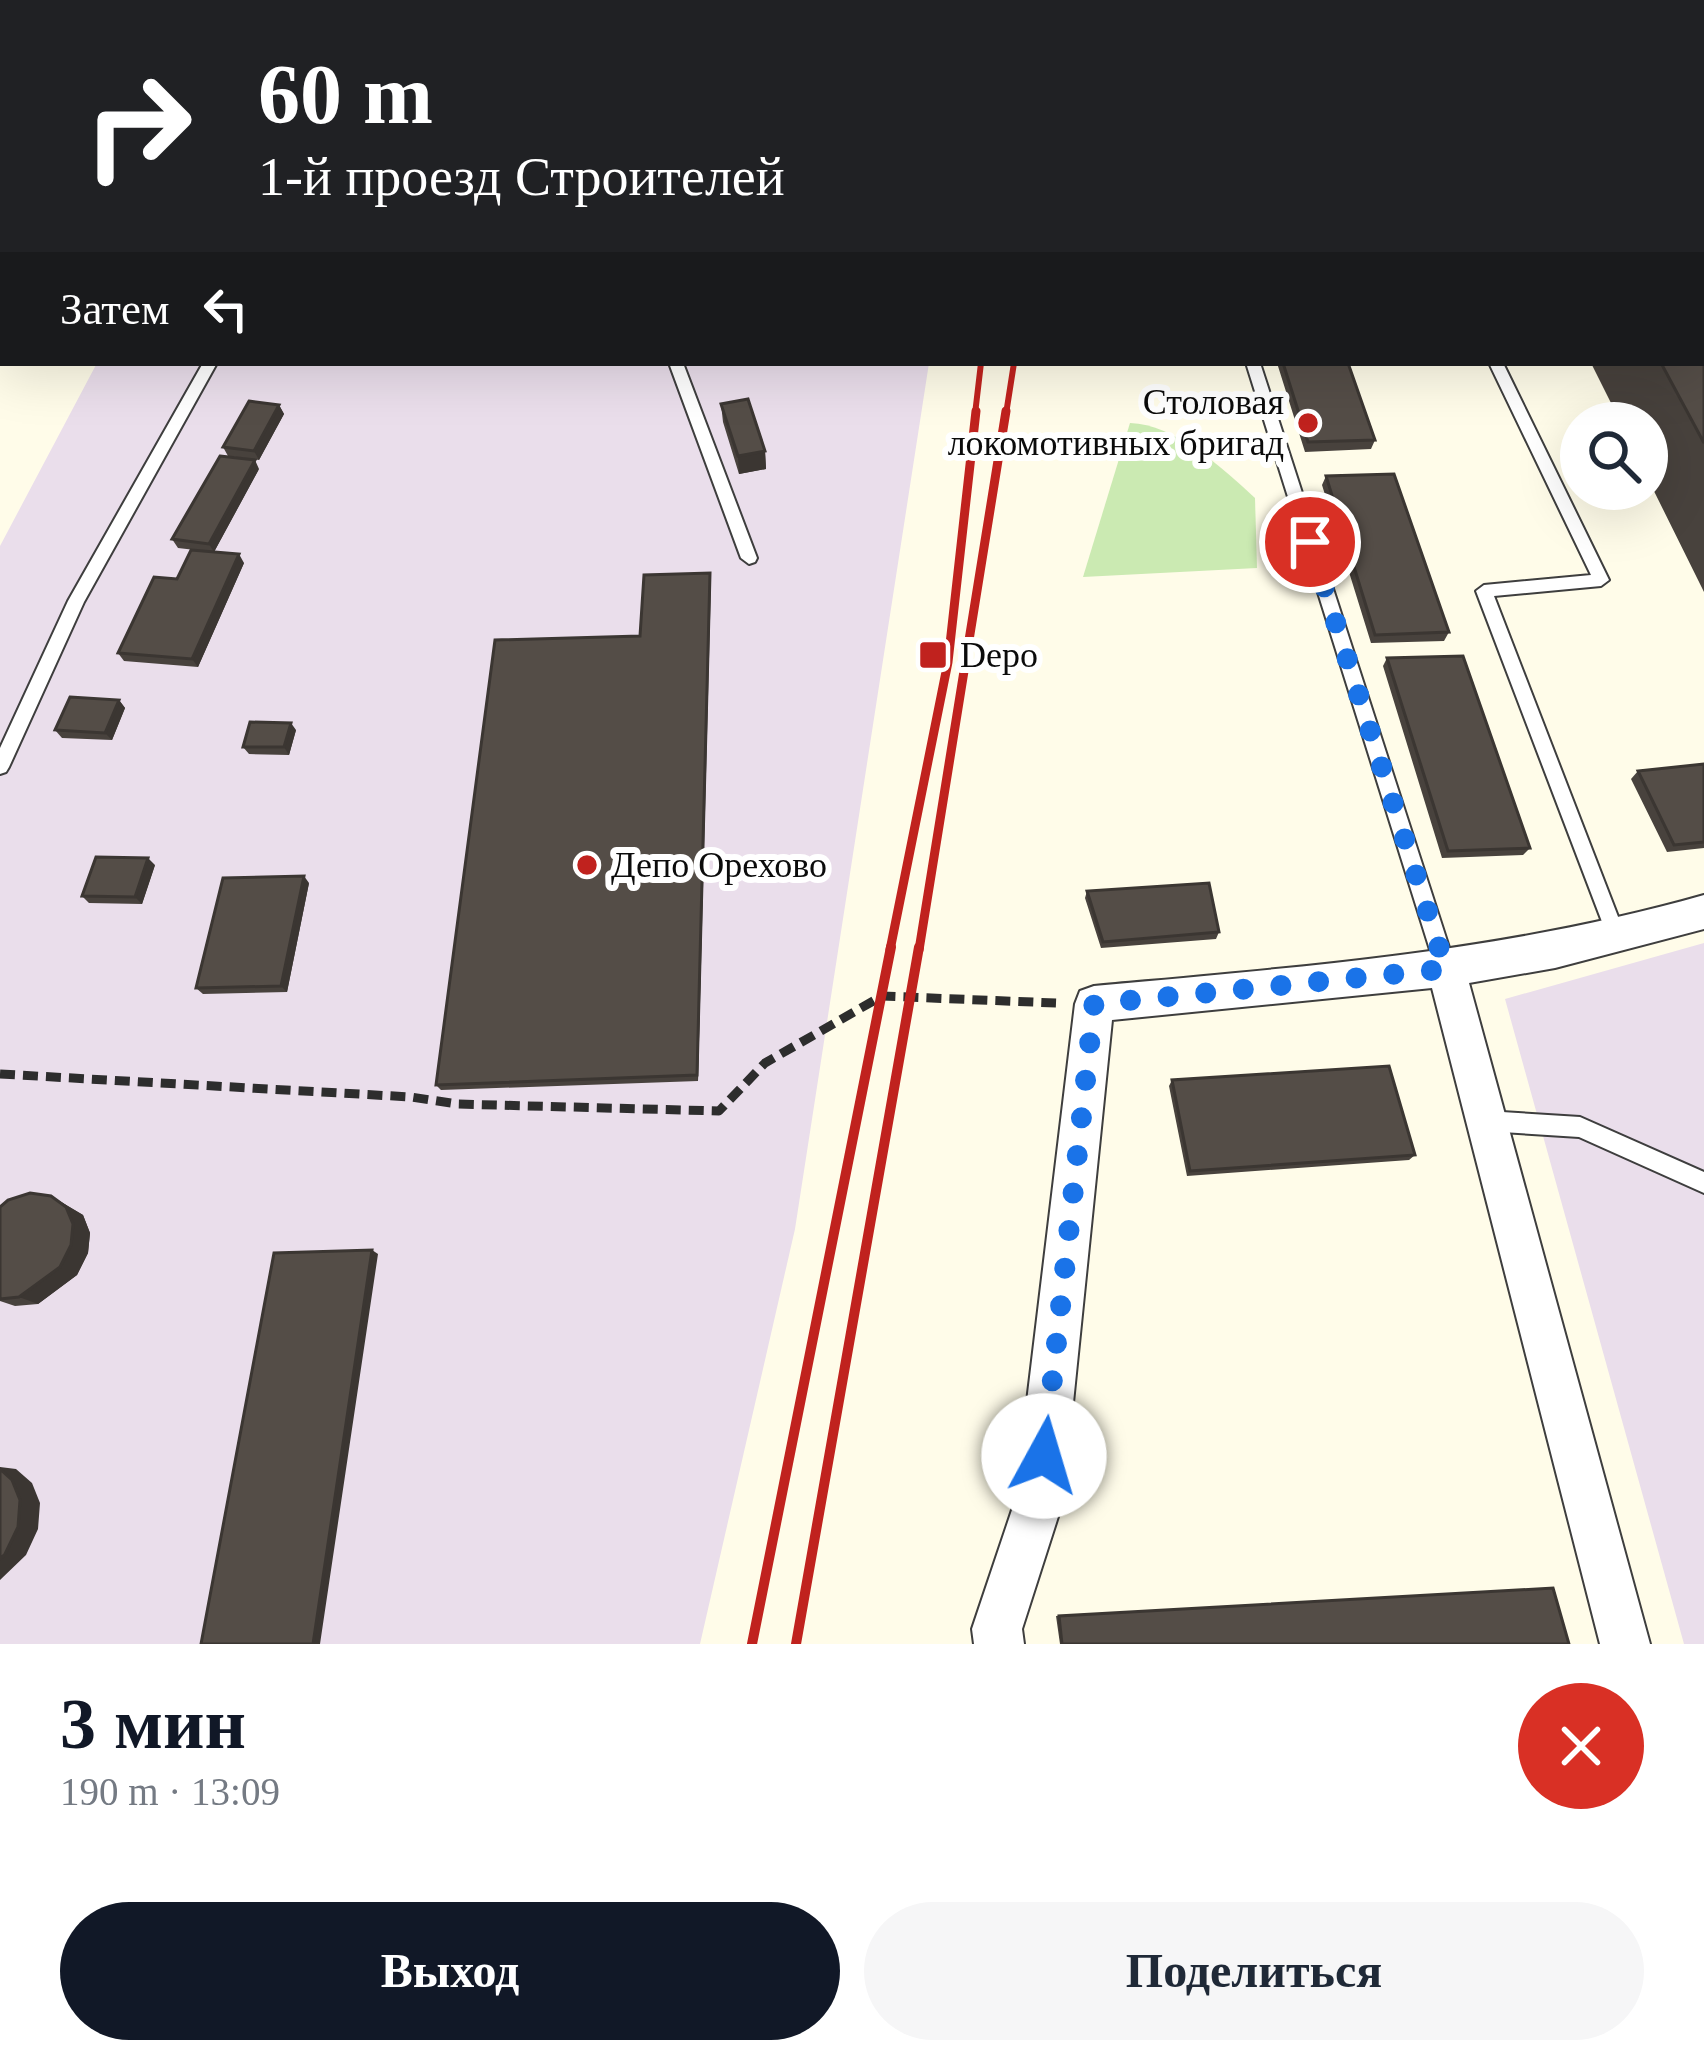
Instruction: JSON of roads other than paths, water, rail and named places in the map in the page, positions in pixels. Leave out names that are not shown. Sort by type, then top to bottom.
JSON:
[{"type":"street","points":[[999,1644],[997,1629],[1039,1501],[1094,1004],[1446,969],[1618,940],[1704,912]]},
{"type":"street","points":[[1446,969],[1625,1644]]},
{"type":"lane","points":[[0,767],[76,601],[207,366]]},
{"type":"lane","points":[[677,366],[749,558]]},
{"type":"lane","points":[[1254,366],[1446,969]]},
{"type":"lane","points":[[1497,366],[1601,580],[1484,591],[1618,940]]},
{"type":"lane","points":[[1486,1121],[1580,1127],[1704,1183]]},
{"type":"railway","points":[[975,414],[981,366]]},
{"type":"railway","points":[[1006,414],[1014,366]]},
{"type":"railway","points":[[890,950],[948,662],[976,411]]},
{"type":"railway","points":[[919,950],[1006,411]]},
{"type":"railway","points":[[752,1644],[891,947]]},
{"type":"railway","points":[[796,1644],[919,947]]},
{"type":"place","name":"Столовая локомотивных бригад","points":[[1308,423]]},
{"type":"place","name":"Depo","points":[[933,655]]},
{"type":"place","name":"Депо Орехово","points":[[587,865]]}]
